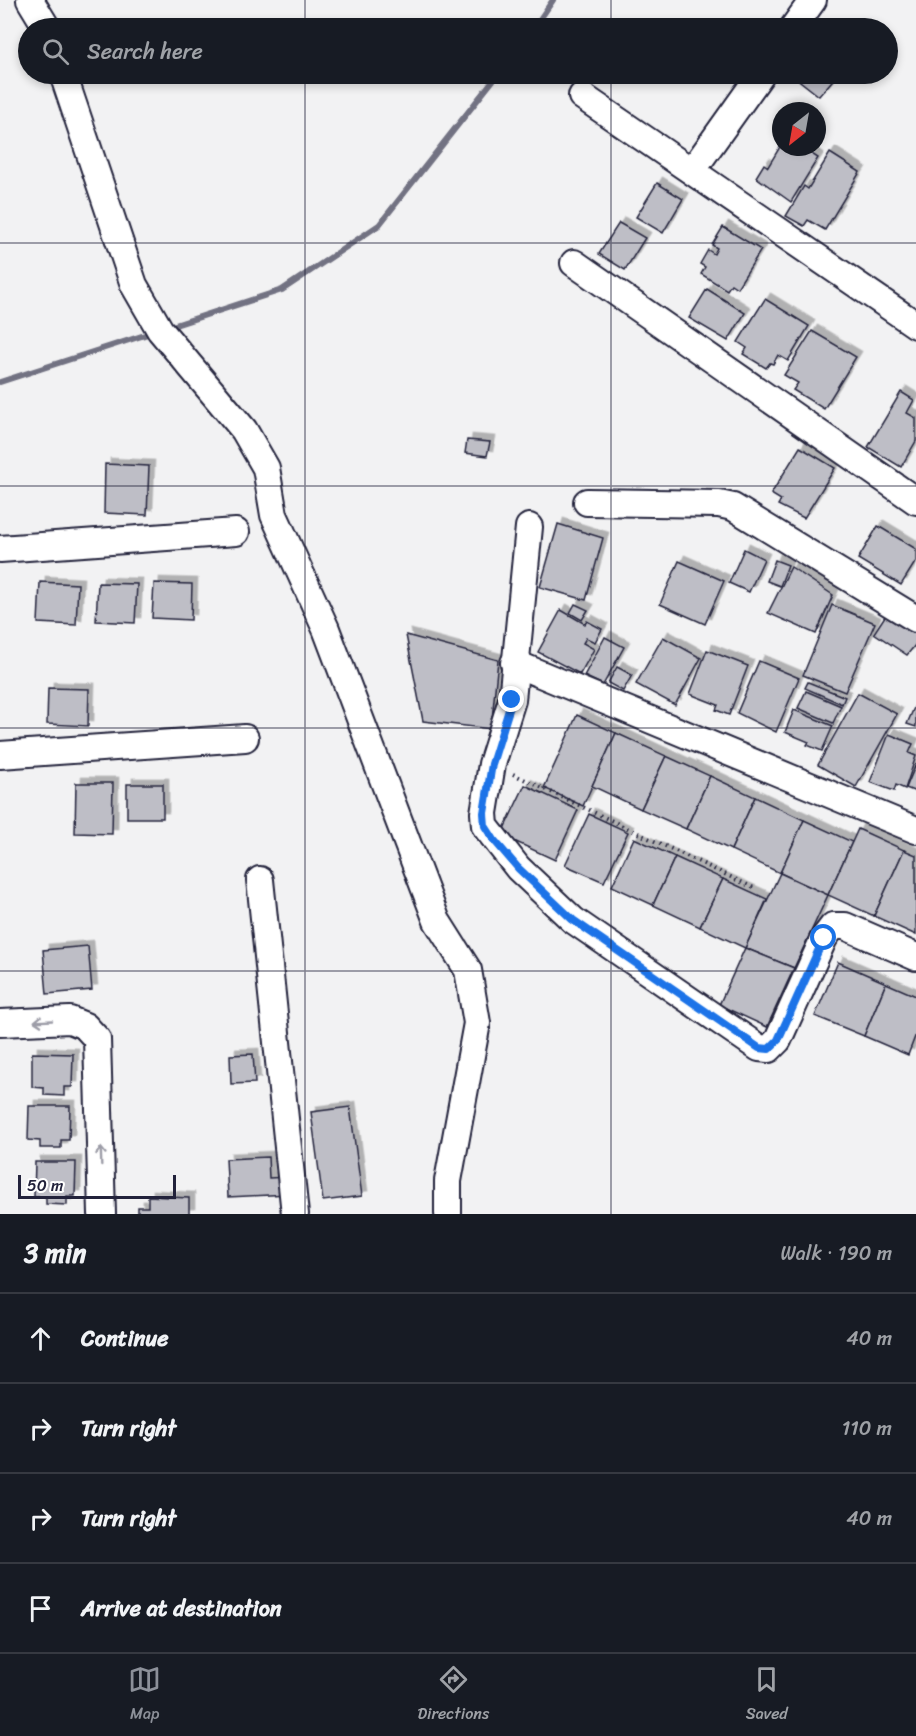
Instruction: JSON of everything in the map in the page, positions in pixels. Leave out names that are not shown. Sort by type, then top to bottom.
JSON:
[{"type":"street","points":[[30,0],[41,18]]},
{"type":"street","points":[[800,18],[813,0]]},
{"type":"street","points":[[66,84],[134,285],[160,330],[244,430],[266,468],[274,515],[326,629],[437,921],[468,970],[477,1023],[448,1181],[448,1214]]},
{"type":"street","points":[[692,171],[754,84]]},
{"type":"street","points":[[582,96],[916,325]]},
{"type":"street","points":[[574,263],[916,501]]},
{"type":"street","points":[[587,502],[719,504],[733,507],[916,619]]},
{"type":"street","points":[[529,527],[512,700],[492,764],[484,813],[485,826],[518,868],[573,920],[759,1048],[769,1049],[778,1040],[824,938],[833,926],[845,926],[916,957]]},
{"type":"street","points":[[0,549],[236,532]]},
{"type":"street","points":[[514,663],[916,830]]},
{"type":"street","points":[[0,755],[245,738]]},
{"type":"street","points":[[260,879],[295,1214]]},
{"type":"street","points":[[0,1023],[70,1020],[85,1026],[97,1040],[102,1214]]},
{"type":"path","points":[[492,764],[754,888]]},
{"type":"building","points":[[804,84],[829,84],[819,96]]},
{"type":"building","points":[[830,153],[860,172],[825,230],[808,220],[804,226],[786,216],[804,186],[808,189]]},
{"type":"building","points":[[774,156],[815,156],[818,158],[791,202],[756,177],[764,164],[768,167]]},
{"type":"building","points":[[657,183],[683,199],[663,233],[636,217]]},
{"type":"building","points":[[619,223],[645,238],[625,270],[599,254]]},
{"type":"building","points":[[723,227],[761,250],[737,288],[731,284],[727,290],[701,274],[705,267],[700,264],[708,250],[714,254],[717,248],[712,245]]},
{"type":"building","points":[[707,289],[745,313],[728,341],[689,318]]},
{"type":"building","points":[[765,299],[809,326],[788,361],[778,355],[773,364],[770,363],[766,368],[743,354],[747,348],[738,342]]},
{"type":"building","points":[[812,331],[856,357],[824,409],[793,390],[798,383],[784,375]]},
{"type":"building","points":[[901,392],[914,400],[907,413],[916,418],[916,441],[901,467],[868,447]]},
{"type":"building","points":[[467,440],[490,442],[487,456],[465,453]]},
{"type":"building","points":[[800,447],[835,468],[804,518],[778,505],[781,500],[771,494]]},
{"type":"building","points":[[105,464],[149,466],[147,515],[104,513]]},
{"type":"building","points":[[558,524],[603,538],[586,600],[540,587]]},
{"type":"building","points":[[878,526],[916,549],[916,561],[901,585],[858,559]]},
{"type":"building","points":[[744,549],[764,559],[749,592],[729,583]]},
{"type":"building","points":[[775,560],[788,565],[780,586],[767,581]]},
{"type":"building","points":[[679,561],[724,581],[705,624],[660,604]]},
{"type":"building","points":[[791,567],[833,595],[816,634],[768,613]]},
{"type":"building","points":[[40,582],[78,584],[76,625],[38,623]]},
{"type":"building","points":[[98,583],[137,584],[135,623],[96,621]]},
{"type":"building","points":[[154,583],[192,584],[191,620],[152,618]]},
{"type":"building","points":[[575,604],[588,610],[582,620],[570,613]]},
{"type":"building","points":[[832,605],[875,623],[845,692],[803,675]]},
{"type":"building","points":[[561,610],[585,624],[587,621],[602,629],[595,642],[586,638],[583,643],[594,649],[580,674],[538,652]]},
{"type":"building","points":[[889,610],[916,627],[916,644],[907,655],[874,633]]},
{"type":"building","points":[[406,635],[498,660],[491,729],[423,721]]},
{"type":"building","points":[[605,637],[624,647],[603,685],[584,676]]},
{"type":"building","points":[[663,637],[701,658],[675,705],[636,684]]},
{"type":"building","points":[[707,650],[748,666],[729,715],[716,710],[718,705],[690,694]]},
{"type":"building","points":[[759,661],[799,678],[776,732],[737,713]]},
{"type":"building","points":[[617,667],[632,675],[623,691],[608,683]]},
{"type":"building","points":[[808,682],[845,697],[842,704],[805,688]]},
{"type":"building","points":[[48,688],[89,689],[88,726],[47,724]]},
{"type":"building","points":[[806,691],[841,706],[833,723],[798,708]]},
{"type":"building","points":[[858,693],[897,714],[856,787],[818,765]]},
{"type":"building","points":[[916,703],[916,727],[907,724]]},
{"type":"building","points":[[794,710],[833,726],[822,751],[807,745],[809,742],[785,732]]},
{"type":"building","points":[[577,715],[616,733],[583,806],[544,788]]},
{"type":"building","points":[[616,733],[666,756],[641,809],[592,786]]},
{"type":"building","points":[[889,734],[913,744],[909,753],[916,756],[905,789],[896,785],[894,791],[870,782]]},
{"type":"building","points":[[666,756],[710,776],[686,829],[641,809]]},
{"type":"building","points":[[916,764],[916,792],[906,788]]},
{"type":"building","points":[[710,776],[755,797],[731,850],[686,829]]},
{"type":"building","points":[[76,783],[113,783],[112,834],[75,833]]},
{"type":"building","points":[[127,784],[163,784],[163,818],[127,818]]},
{"type":"building","points":[[525,785],[578,810],[555,860],[501,835]]},
{"type":"building","points":[[755,797],[804,820],[780,873],[731,850]]},
{"type":"building","points":[[589,814],[628,832],[604,882],[565,865]]},
{"type":"building","points":[[804,820],[852,842],[828,895],[780,873]]},
{"type":"building","points":[[858,829],[904,850],[874,916],[828,895]]},
{"type":"building","points":[[634,838],[675,857],[653,905],[612,886]]},
{"type":"building","points":[[904,850],[916,855],[916,935],[874,916]]},
{"type":"building","points":[[675,857],[723,879],[700,927],[653,905]]},
{"type":"building","points":[[780,873],[828,895],[794,968],[745,948]]},
{"type":"building","points":[[723,879],[767,899],[745,948],[700,927]]},
{"type":"building","points":[[88,946],[92,990],[47,994],[43,950]]},
{"type":"building","points":[[745,948],[794,968],[767,1027],[719,1005]]},
{"type":"building","points":[[838,962],[886,983],[864,1036],[815,1016]]},
{"type":"building","points":[[886,983],[916,996],[916,1034],[908,1055],[864,1036]]},
{"type":"building","points":[[32,1053],[73,1054],[72,1087],[64,1087],[64,1096],[44,1095],[44,1088],[32,1087]]},
{"type":"building","points":[[253,1054],[255,1083],[231,1084],[230,1055]]},
{"type":"building","points":[[29,1106],[70,1106],[69,1140],[61,1140],[61,1148],[40,1148],[40,1141],[28,1140]]},
{"type":"building","points":[[350,1107],[362,1196],[323,1201],[311,1112]]},
{"type":"building","points":[[268,1157],[269,1178],[288,1177],[289,1194],[228,1197],[226,1159]]},
{"type":"building","points":[[35,1162],[76,1162],[75,1196],[67,1196],[67,1205],[46,1204],[46,1197],[34,1197]]},
{"type":"building","points":[[148,1196],[189,1198],[189,1214],[138,1214],[138,1207],[148,1207]]},
{"type":"waterway","points":[[541,18],[553,0]]},
{"type":"waterway","points":[[166,328],[282,290],[379,225],[490,84]]},
{"type":"waterway","points":[[0,382],[154,332]]},
{"type":"route","points":[[512,700],[492,764],[484,813],[485,826],[518,868],[573,920],[759,1048],[769,1049],[778,1040],[824,938]]}]
